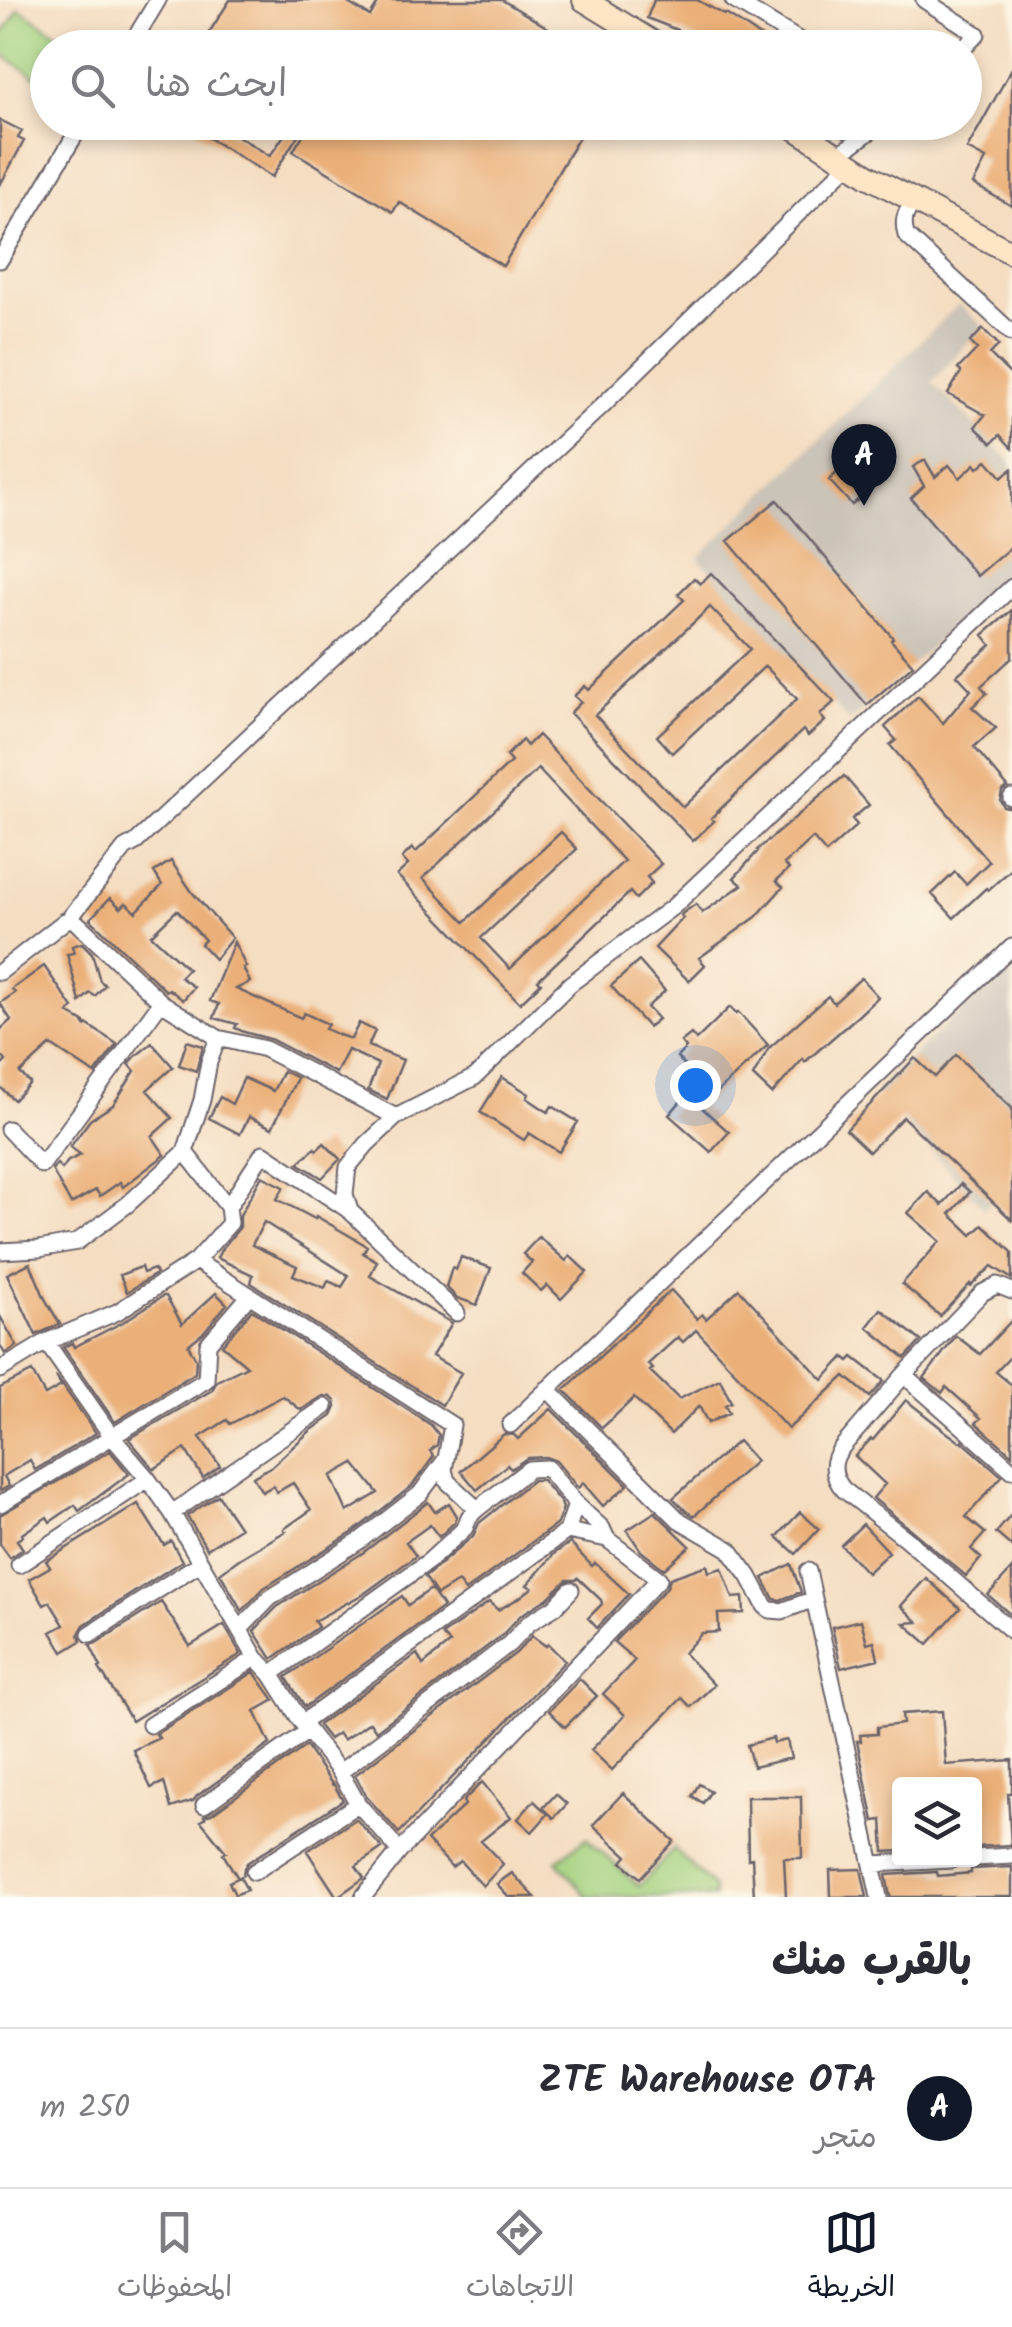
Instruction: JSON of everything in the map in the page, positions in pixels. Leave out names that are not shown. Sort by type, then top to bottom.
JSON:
[{"type":"main road","points":[[584,0],[633,30]]},
{"type":"main road","points":[[814,140],[913,202],[1012,253]]},
{"type":"street","points":[[140,30],[158,0]]},
{"type":"street","points":[[732,0],[782,30]]},
{"type":"street","points":[[924,0],[972,30]]},
{"type":"street","points":[[0,260],[72,140]]},
{"type":"street","points":[[0,972],[69,919],[126,848],[605,403],[864,140]]},
{"type":"street","points":[[913,202],[904,214],[906,235],[1012,334]]},
{"type":"street","points":[[350,1211],[344,1194],[348,1167],[367,1144],[396,1117],[475,1077],[570,984],[674,906],[1012,587]]},
{"type":"street","points":[[69,919],[162,1002],[218,1038],[265,1050],[396,1117]]},
{"type":"street","points":[[510,1424],[1012,948]]},
{"type":"street","points":[[8,1130],[42,1165],[162,1002]]},
{"type":"street","points":[[1,1250],[39,1249],[76,1242],[128,1204],[185,1152],[218,1038]]},
{"type":"street","points":[[0,1370],[46,1342],[118,1312],[196,1260],[230,1223],[228,1207],[185,1152]]},
{"type":"street","points":[[228,1207],[264,1153],[350,1211],[457,1313]]},
{"type":"street","points":[[196,1260],[452,1425],[444,1470],[447,1481],[477,1509]]},
{"type":"street","points":[[1012,1290],[996,1285],[986,1290],[904,1375],[838,1452],[833,1468],[844,1490],[1012,1631]]},
{"type":"street","points":[[0,1504],[206,1380],[208,1344],[249,1296]]},
{"type":"street","points":[[46,1342],[113,1438],[172,1513],[256,1658],[272,1674],[358,1804],[400,1851]]},
{"type":"street","points":[[904,1375],[1012,1470]]},
{"type":"street","points":[[547,1389],[679,1520],[729,1549],[770,1610],[782,1611],[814,1599]]},
{"type":"street","points":[[172,1513],[325,1408]]},
{"type":"street","points":[[240,1628],[270,1598],[358,1542],[420,1494],[446,1459]]},
{"type":"street","points":[[272,1674],[429,1561],[465,1528],[477,1509],[529,1468],[546,1468],[607,1538],[659,1579],[400,1851],[363,1897]]},
{"type":"street","points":[[19,1566],[148,1479]]},
{"type":"street","points":[[204,1806],[567,1531],[576,1504]]},
{"type":"street","points":[[567,1531],[607,1538]]},
{"type":"street","points":[[90,1634],[200,1563]]},
{"type":"street","points":[[808,1572],[879,1897]]},
{"type":"street","points":[[340,1772],[508,1644],[529,1622],[555,1608],[571,1590]]},
{"type":"street","points":[[150,1725],[256,1658]]},
{"type":"street","points":[[254,1872],[358,1804]]},
{"type":"street","points":[[982,1858],[1012,1856]]},
{"type":"street","points":[[873,1864],[892,1863]]},
{"type":"shaded area","points":[[959,304],[983,326],[932,382],[1012,463],[1012,572],[850,722],[698,558]]},
{"type":"shaded area","points":[[1012,962],[1012,1176],[984,1208],[876,1091]]},
{"type":"green space","points":[[19,9],[52,30],[30,30],[30,73],[0,53],[0,38]]},
{"type":"green space","points":[[586,1838],[639,1886],[674,1849],[713,1887],[714,1897],[588,1897],[557,1861]]},
{"type":"building","points":[[230,0],[343,0],[370,16],[380,0],[502,0],[551,30],[211,30]]},
{"type":"building","points":[[654,0],[697,0],[750,30],[677,30],[647,18]]},
{"type":"building","points":[[1012,68],[1012,206],[973,184],[986,159],[967,149],[972,140],[982,140],[982,122]]},
{"type":"building","points":[[0,120],[22,131],[18,138],[24,141],[0,185]]},
{"type":"building","points":[[212,140],[244,140],[270,156],[281,140],[295,140],[272,177]]},
{"type":"building","points":[[300,140],[577,140],[503,266],[399,202],[393,212],[293,151]]},
{"type":"building","points":[[983,329],[999,345],[990,354],[1012,376],[1012,448],[1000,435],[992,443],[975,427],[985,415],[948,394],[961,372],[958,369],[977,349],[970,342]]},
{"type":"building","points":[[852,459],[875,485],[852,505],[829,480]]},
{"type":"building","points":[[925,460],[935,477],[949,465],[960,478],[975,464],[978,468],[987,460],[1002,477],[1012,469],[1012,546],[977,576],[911,498],[924,486],[913,467]]},
{"type":"building","points":[[777,500],[913,665],[867,705],[728,541]]},
{"type":"building","points":[[711,573],[834,702],[820,715],[825,721],[808,736],[803,730],[711,818],[714,821],[693,841],[570,713],[581,702],[574,696],[585,686],[589,690],[684,600],[678,594],[694,578],[700,584]],"holes":[[[710,607],[750,649],[657,736],[672,753],[765,666],[797,699],[683,807],[595,715]]]},
{"type":"building","points":[[1012,610],[1012,658],[981,686],[987,693],[972,707],[996,728],[974,747],[1008,787],[1002,791],[1000,800],[1004,807],[1012,809],[1012,869],[954,918],[932,894],[955,872],[966,884],[989,862],[890,745],[896,740],[885,727],[918,696],[943,723],[971,690],[957,675],[991,645],[983,635]]},
{"type":"building","points":[[538,735],[661,864],[647,877],[652,883],[636,899],[630,892],[538,980],[541,983],[520,1003],[397,875],[408,865],[402,858],[412,848],[416,852],[511,762],[506,756],[522,740],[527,746]],"holes":[[[538,769],[624,861],[510,969],[481,938],[577,849],[561,832],[465,922],[423,878]]]},
{"type":"building","points":[[844,776],[869,805],[852,819],[857,825],[826,853],[813,838],[784,864],[789,869],[776,881],[783,887],[756,917],[699,958],[705,965],[689,981],[655,948],[683,918],[683,913],[696,904],[702,913],[742,885],[734,878],[757,850]]},
{"type":"building","points":[[171,861],[232,938],[215,959],[201,944],[205,940],[177,910],[151,935],[188,969],[180,977],[194,987],[183,1000],[169,989],[166,991],[90,919],[110,898],[121,908],[126,903],[136,912],[162,885],[154,872]]},
{"type":"building","points":[[234,942],[250,982],[236,989],[301,1018],[304,1013],[328,1024],[325,1029],[351,1039],[359,1023],[375,1031],[368,1046],[403,1060],[387,1099],[368,1090],[378,1064],[348,1050],[336,1073],[270,1039],[235,1028],[237,1024],[214,1018],[219,1004],[210,1001]]},
{"type":"building","points":[[82,943],[92,953],[100,981],[105,985],[95,996],[90,993],[80,1002],[67,954],[74,953],[72,946]]},
{"type":"building","points":[[639,961],[665,991],[647,1007],[658,1019],[648,1027],[611,986]]},
{"type":"building","points":[[44,966],[73,1008],[68,1013],[117,1044],[95,1074],[51,1045],[20,1073],[30,1083],[14,1100],[0,1087],[0,1067],[6,1061],[0,1054],[0,1030],[11,1020],[0,1003]]},
{"type":"building","points":[[861,978],[878,997],[805,1062],[803,1059],[772,1094],[753,1076],[769,1048],[828,996],[834,1003]]},
{"type":"building","points":[[730,1007],[768,1045],[701,1107],[729,1132],[711,1152],[669,1115],[698,1081],[677,1057],[686,1048],[681,1042],[691,1034],[696,1040]]},
{"type":"building","points":[[187,1041],[203,1046],[196,1071],[179,1065]]},
{"type":"building","points":[[152,1043],[173,1067],[147,1090],[172,1118],[152,1136],[165,1155],[123,1187],[120,1182],[100,1196],[96,1190],[71,1204],[52,1170],[57,1164],[62,1169],[81,1155],[70,1147],[90,1120],[113,1105],[135,1071],[129,1064]]},
{"type":"building","points":[[956,1055],[1012,1108],[1012,1220],[903,1117],[869,1152],[846,1130],[915,1058],[935,1077]]},
{"type":"building","points":[[283,1071],[297,1078],[272,1128],[249,1117],[240,1134],[209,1118],[220,1097],[232,1104],[244,1078],[273,1091]]},
{"type":"building","points":[[502,1077],[548,1112],[552,1106],[578,1122],[559,1152],[529,1133],[524,1140],[480,1112]]},
{"type":"building","points":[[324,1143],[340,1159],[322,1178],[298,1163]]},
{"type":"building","points":[[262,1176],[284,1187],[277,1199],[367,1246],[363,1253],[377,1261],[370,1276],[452,1323],[432,1356],[461,1373],[442,1405],[251,1283],[253,1275],[217,1258],[240,1227],[240,1215]],"holes":[[[264,1222],[349,1276],[342,1287],[328,1281],[325,1288],[293,1275],[297,1266],[252,1245]]]},
{"type":"building","points":[[961,1184],[970,1192],[950,1214],[972,1235],[983,1225],[1012,1252],[1012,1279],[992,1266],[940,1316],[902,1284],[940,1241],[908,1213],[928,1192],[942,1205]]},
{"type":"building","points":[[539,1237],[566,1261],[570,1256],[587,1272],[561,1299],[547,1285],[541,1291],[522,1273],[532,1262],[523,1254]]},
{"type":"building","points":[[461,1257],[491,1268],[477,1305],[457,1298],[446,1287],[452,1268],[456,1270]]},
{"type":"building","points":[[30,1263],[60,1324],[36,1335],[7,1274]]},
{"type":"building","points":[[141,1267],[143,1273],[154,1269],[156,1274],[127,1292],[120,1275]]},
{"type":"building","points":[[739,1289],[823,1380],[844,1357],[849,1361],[853,1357],[884,1381],[870,1397],[845,1376],[788,1429],[696,1330],[683,1342],[678,1337],[648,1364],[653,1369],[650,1371],[679,1399],[720,1379],[731,1402],[725,1405],[729,1413],[708,1423],[699,1406],[671,1434],[634,1398],[602,1428],[564,1390],[671,1290],[697,1319],[702,1314],[706,1319]]},
{"type":"building","points":[[216,1293],[227,1304],[188,1345],[196,1359],[195,1373],[115,1422],[63,1347],[72,1343],[74,1347],[163,1296],[182,1324]]},
{"type":"building","points":[[881,1309],[921,1341],[905,1358],[867,1327]]},
{"type":"building","points":[[252,1310],[431,1425],[439,1435],[437,1445],[430,1451],[434,1456],[412,1486],[352,1533],[264,1588],[242,1611],[220,1573],[286,1531],[311,1510],[293,1483],[277,1492],[273,1486],[262,1492],[253,1477],[332,1416],[336,1407],[331,1397],[323,1396],[301,1410],[283,1396],[230,1424],[227,1420],[200,1437],[220,1466],[203,1478],[185,1449],[154,1469],[129,1439],[212,1390],[217,1381],[247,1366],[222,1345]],"holes":[[[354,1463],[378,1493],[347,1512],[331,1476]]]},
{"type":"building","points":[[0,1316],[17,1346],[5,1354],[0,1345]]},
{"type":"building","points":[[1012,1320],[1012,1355],[996,1372],[1012,1385],[1012,1455],[976,1423],[981,1418],[946,1387],[942,1393],[924,1378],[956,1336],[980,1354]]},
{"type":"building","points":[[32,1372],[45,1395],[61,1386],[56,1376],[96,1433],[35,1470],[30,1460],[4,1476],[9,1486],[0,1491],[0,1388]]},
{"type":"building","points":[[906,1400],[1002,1476],[966,1517],[985,1533],[971,1549],[981,1558],[966,1576],[873,1498],[885,1484],[855,1456]]},
{"type":"building","points":[[551,1409],[628,1485],[603,1506],[583,1483],[578,1488],[556,1461],[546,1457],[527,1458],[511,1469],[507,1465],[477,1490],[461,1471],[504,1434],[518,1439]]},
{"type":"building","points":[[738,1441],[756,1461],[694,1516],[686,1511],[673,1498]]},
{"type":"building","points":[[110,1451],[129,1474],[79,1511],[75,1505],[22,1534],[17,1540],[23,1549],[10,1558],[0,1544],[0,1515]]},
{"type":"building","points":[[533,1480],[542,1480],[561,1503],[557,1524],[465,1591],[458,1582],[437,1595],[425,1577],[473,1536],[479,1523]]},
{"type":"building","points":[[218,1495],[240,1528],[207,1549],[187,1516]]},
{"type":"building","points":[[428,1502],[435,1512],[449,1503],[457,1516],[455,1522],[439,1537],[430,1525],[406,1542],[416,1556],[365,1593],[314,1621],[318,1627],[272,1659],[254,1631],[277,1607],[364,1552]]},
{"type":"building","points":[[138,1504],[164,1545],[171,1541],[182,1561],[84,1625],[79,1634],[81,1641],[63,1652],[51,1632],[64,1625],[50,1602],[44,1605],[29,1579],[50,1567],[46,1561]]},
{"type":"building","points":[[655,1512],[690,1546],[664,1569],[641,1551],[627,1530]]},
{"type":"building","points":[[800,1512],[819,1529],[796,1554],[777,1537]]},
{"type":"building","points":[[1012,1514],[1012,1547],[996,1533]]},
{"type":"building","points":[[863,1524],[889,1552],[867,1573],[841,1545]]},
{"type":"building","points":[[570,1543],[592,1566],[595,1563],[629,1594],[597,1628],[588,1618],[602,1604],[601,1600],[578,1578],[567,1580],[376,1731],[370,1722],[343,1740],[338,1733],[329,1739],[318,1725],[417,1654],[423,1665],[450,1643],[442,1635],[489,1602],[498,1610],[519,1598],[532,1588],[527,1585],[555,1553]]},
{"type":"building","points":[[791,1564],[801,1592],[774,1599],[763,1578]]},
{"type":"building","points":[[707,1565],[709,1572],[722,1568],[733,1598],[743,1597],[744,1613],[718,1614],[719,1632],[702,1633],[684,1653],[714,1685],[691,1707],[682,1698],[612,1770],[591,1750],[625,1715],[603,1694],[635,1660],[614,1642],[667,1587],[670,1578]]},
{"type":"building","points":[[1012,1569],[1012,1616],[988,1595]]},
{"type":"building","points":[[926,1578],[960,1608],[928,1644],[904,1623],[918,1622],[901,1606]]},
{"type":"building","points":[[431,1589],[443,1607],[305,1707],[286,1677],[402,1596],[408,1605]]},
{"type":"building","points":[[161,1602],[190,1646],[224,1625],[241,1654],[132,1721],[99,1668],[90,1645]]},
{"type":"building","points":[[861,1620],[867,1643],[874,1641],[878,1659],[841,1668],[832,1627]]},
{"type":"building","points":[[532,1636],[548,1644],[565,1661],[399,1833],[367,1797],[355,1775],[516,1653]]},
{"type":"building","points":[[254,1672],[274,1700],[255,1711],[270,1744],[193,1801],[171,1808],[164,1782],[151,1788],[133,1750],[159,1738],[156,1734]]},
{"type":"building","points":[[580,1679],[597,1696],[565,1727],[549,1711]]},
{"type":"building","points":[[942,1711],[946,1765],[1012,1760],[1012,1794],[1008,1794],[1011,1845],[982,1847],[982,1777],[892,1777],[892,1852],[884,1852],[882,1820],[874,1821],[857,1741],[861,1741],[860,1735],[877,1734],[877,1727],[903,1724],[902,1714]]},
{"type":"building","points":[[773,1738],[774,1743],[787,1740],[791,1758],[753,1767],[747,1745]]},
{"type":"building","points":[[306,1746],[343,1800],[247,1863],[240,1877],[247,1890],[235,1895],[229,1882],[238,1878],[223,1854],[226,1852],[201,1821]]},
{"type":"building","points":[[482,1782],[511,1817],[481,1841],[503,1864],[483,1886],[460,1861],[452,1867],[427,1840],[465,1805],[463,1801]]},
{"type":"building","points":[[699,1784],[711,1791],[703,1803],[692,1796]]},
{"type":"building","points":[[623,1793],[674,1841],[640,1878],[622,1862],[627,1856],[593,1825]]},
{"type":"building","points":[[556,1794],[567,1804],[554,1818],[543,1808]]},
{"type":"building","points":[[747,1797],[801,1797],[802,1858],[784,1858],[786,1897],[754,1897],[752,1858],[748,1859]]},
{"type":"building","points":[[534,1801],[548,1814],[532,1832],[518,1819]]},
{"type":"building","points":[[356,1819],[382,1848],[356,1866],[364,1878],[337,1897],[307,1851]]},
{"type":"building","points":[[1012,1867],[1012,1897],[890,1897],[886,1875],[937,1872],[938,1876]]},
{"type":"building","points":[[861,1869],[867,1897],[831,1897],[830,1870]]},
{"type":"building","points":[[512,1873],[535,1897],[509,1897],[497,1884]]},
{"type":"place","name":"ZTE Warehouse OTA","points":[[864,506]]}]
